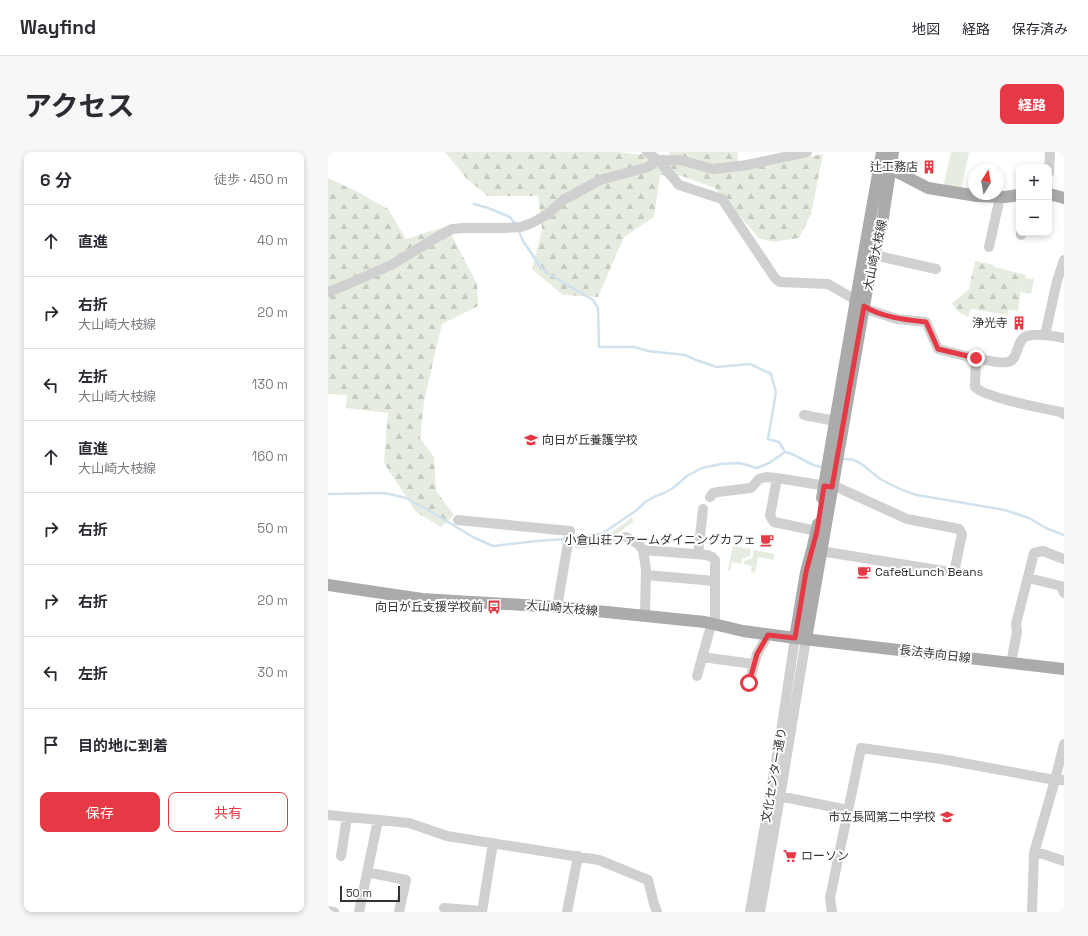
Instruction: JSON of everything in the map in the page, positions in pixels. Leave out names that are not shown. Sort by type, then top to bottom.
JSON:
[{"type":"main road","name":"大山崎大枝線","points":[[817,551],[817,531],[828,486],[835,421],[860,304],[881,230],[894,152]]},
{"type":"main road","name":"大山崎大枝線","points":[[880,154],[891,167]]},
{"type":"main road","name":"大山崎大枝線","points":[[328,585],[422,598],[557,607],[645,616],[712,624],[743,631],[800,639],[806,572],[817,551],[860,304],[880,154]]},
{"type":"main road","points":[[891,167],[899,173],[928,188],[968,195]]},
{"type":"main road","points":[[1004,196],[1016,195]]},
{"type":"main road","points":[[1052,195],[1064,198]]},
{"type":"main road","name":"長法寺向日線","points":[[800,639],[1064,669]]},
{"type":"street","points":[[647,152],[659,161],[679,186],[722,199],[775,278],[780,282],[828,284],[869,310],[898,319],[926,322],[938,349],[976,358],[1004,363],[1009,362],[1014,358],[1022,338],[1027,336],[1045,335],[1064,338]]},
{"type":"street","points":[[328,292],[391,265],[452,229],[504,228],[527,225],[548,214],[563,200],[600,180],[648,167],[654,162],[680,160],[713,169],[747,165],[807,152]]},
{"type":"street","points":[[1049,164],[1050,152]]},
{"type":"street","points":[[989,247],[999,200]]},
{"type":"street","points":[[874,255],[936,269]]},
{"type":"street","points":[[1045,335],[1057,281],[1064,260]]},
{"type":"street","points":[[976,358],[975,387],[978,390],[992,396],[1061,412],[1064,414]]},
{"type":"street","points":[[804,415],[835,421]]},
{"type":"street","points":[[710,497],[713,493],[751,488],[759,480],[766,477],[777,478],[839,488],[907,519],[959,529],[962,534],[955,568],[950,572],[817,551]]},
{"type":"street","points":[[777,478],[770,516],[774,522],[817,531]]},
{"type":"street","points":[[698,554],[703,508]]},
{"type":"street","points":[[458,520],[570,531],[557,607]]},
{"type":"street","points":[[626,537],[638,544],[643,550],[646,575],[645,616]]},
{"type":"street","points":[[643,550],[707,555],[715,560],[715,618],[697,676]]},
{"type":"street","points":[[1011,663],[1017,632],[1016,624],[1034,552],[1042,551],[1064,559]]},
{"type":"street","points":[[646,575],[715,581]]},
{"type":"street","points":[[1028,578],[1063,588]]},
{"type":"street","points":[[749,683],[757,654],[768,635]]},
{"type":"street","name":"文化センター通り","points":[[760,912],[775,796],[780,738],[800,639]]},
{"type":"street","points":[[702,657],[754,664]]},
{"type":"street","points":[[1032,912],[1034,853],[1060,780],[1064,744]]},
{"type":"street","points":[[832,912],[830,898],[861,748],[941,759],[1060,780]]},
{"type":"street","points":[[775,796],[848,810]]},
{"type":"street","name":"文化センター通り","points":[[750,912],[775,796]]},
{"type":"street","points":[[328,815],[410,823],[447,836],[599,860],[648,880],[657,912]]},
{"type":"street","points":[[341,856],[348,817]]},
{"type":"street","points":[[359,912],[378,820]]},
{"type":"street","points":[[444,908],[482,912],[493,843]]},
{"type":"street","points":[[1034,853],[1043,854],[1064,861]]},
{"type":"street","points":[[567,912],[578,856]]},
{"type":"street","points":[[367,872],[406,880],[399,912]]},
{"type":"street","points":[[328,911],[334,912]]},
{"type":"green space","points":[[445,152],[619,152],[668,155],[670,152],[738,152],[737,158],[741,170],[823,154],[811,214],[799,238],[773,242],[759,238],[715,188],[682,176],[660,175],[654,217],[624,237],[598,297],[563,295],[532,269],[542,229],[538,196],[488,196],[466,178]]},
{"type":"green space","points":[[951,152],[969,152],[961,191],[943,188]]},
{"type":"green space","points":[[328,178],[356,191],[388,209],[406,239],[447,226],[477,284],[478,306],[442,324],[424,401],[420,438],[434,457],[436,491],[454,515],[441,527],[416,512],[384,463],[388,413],[346,408],[347,395],[328,394]]},
{"type":"green space","points":[[975,261],[1026,275],[1021,291],[1018,311],[1008,310],[1008,315],[971,309],[968,317],[957,311],[952,303],[969,289]]},
{"type":"green space","points":[[1025,278],[1034,279],[1031,294],[1021,292]]},
{"type":"green space","points":[[632,517],[633,522],[617,534],[615,545],[576,549],[576,542],[605,536],[616,530]]},
{"type":"green space","points":[[733,546],[751,549],[750,556],[742,559],[741,564],[732,562],[730,571],[728,570]]},
{"type":"green space","points":[[754,550],[775,554],[773,560],[758,557],[755,573],[751,572],[752,566],[744,564],[744,561],[752,558]]},
{"type":"waterway","points":[[474,204],[510,217],[516,225]]},
{"type":"waterway","points":[[518,229],[523,241],[540,266],[547,273],[593,300],[598,308],[599,347],[634,347],[648,351],[685,355],[717,367],[750,364],[771,374],[776,392],[768,439],[779,442],[785,452]]},
{"type":"waterway","points":[[571,539],[603,533],[637,510],[645,502],[673,488],[687,476],[702,468],[721,464],[739,463],[757,468],[769,463],[785,452],[795,455],[819,467],[824,467]]},
{"type":"waterway","points":[[841,460],[847,459],[858,462],[882,480],[917,495],[1005,510],[1029,518],[1046,528],[1064,535]]},
{"type":"waterway","points":[[328,494],[385,493],[406,498],[473,537],[493,546],[566,539]]},
{"type":"place","name":"辻工務店","points":[[929,167]]},
{"type":"place","name":"浄光寺","points":[[1019,323]]},
{"type":"place","name":"向日が丘養護学校","points":[[531,440]]},
{"type":"place","name":"小倉山荘ファームダイニングカフェ","points":[[767,540]]},
{"type":"place","name":"Cafe&Lunch Beans","points":[[864,572]]},
{"type":"place","name":"向日が丘支援学校前","points":[[494,607]]},
{"type":"place","name":"市立長岡第二中学校","points":[[947,817]]},
{"type":"place","name":"ローソン","points":[[790,856]]},
{"type":"route","points":[[749,683],[757,654],[768,635],[795,638],[806,572],[817,531],[824,486],[832,487],[864,306],[869,310],[898,319],[926,322],[938,349],[976,358]]}]
